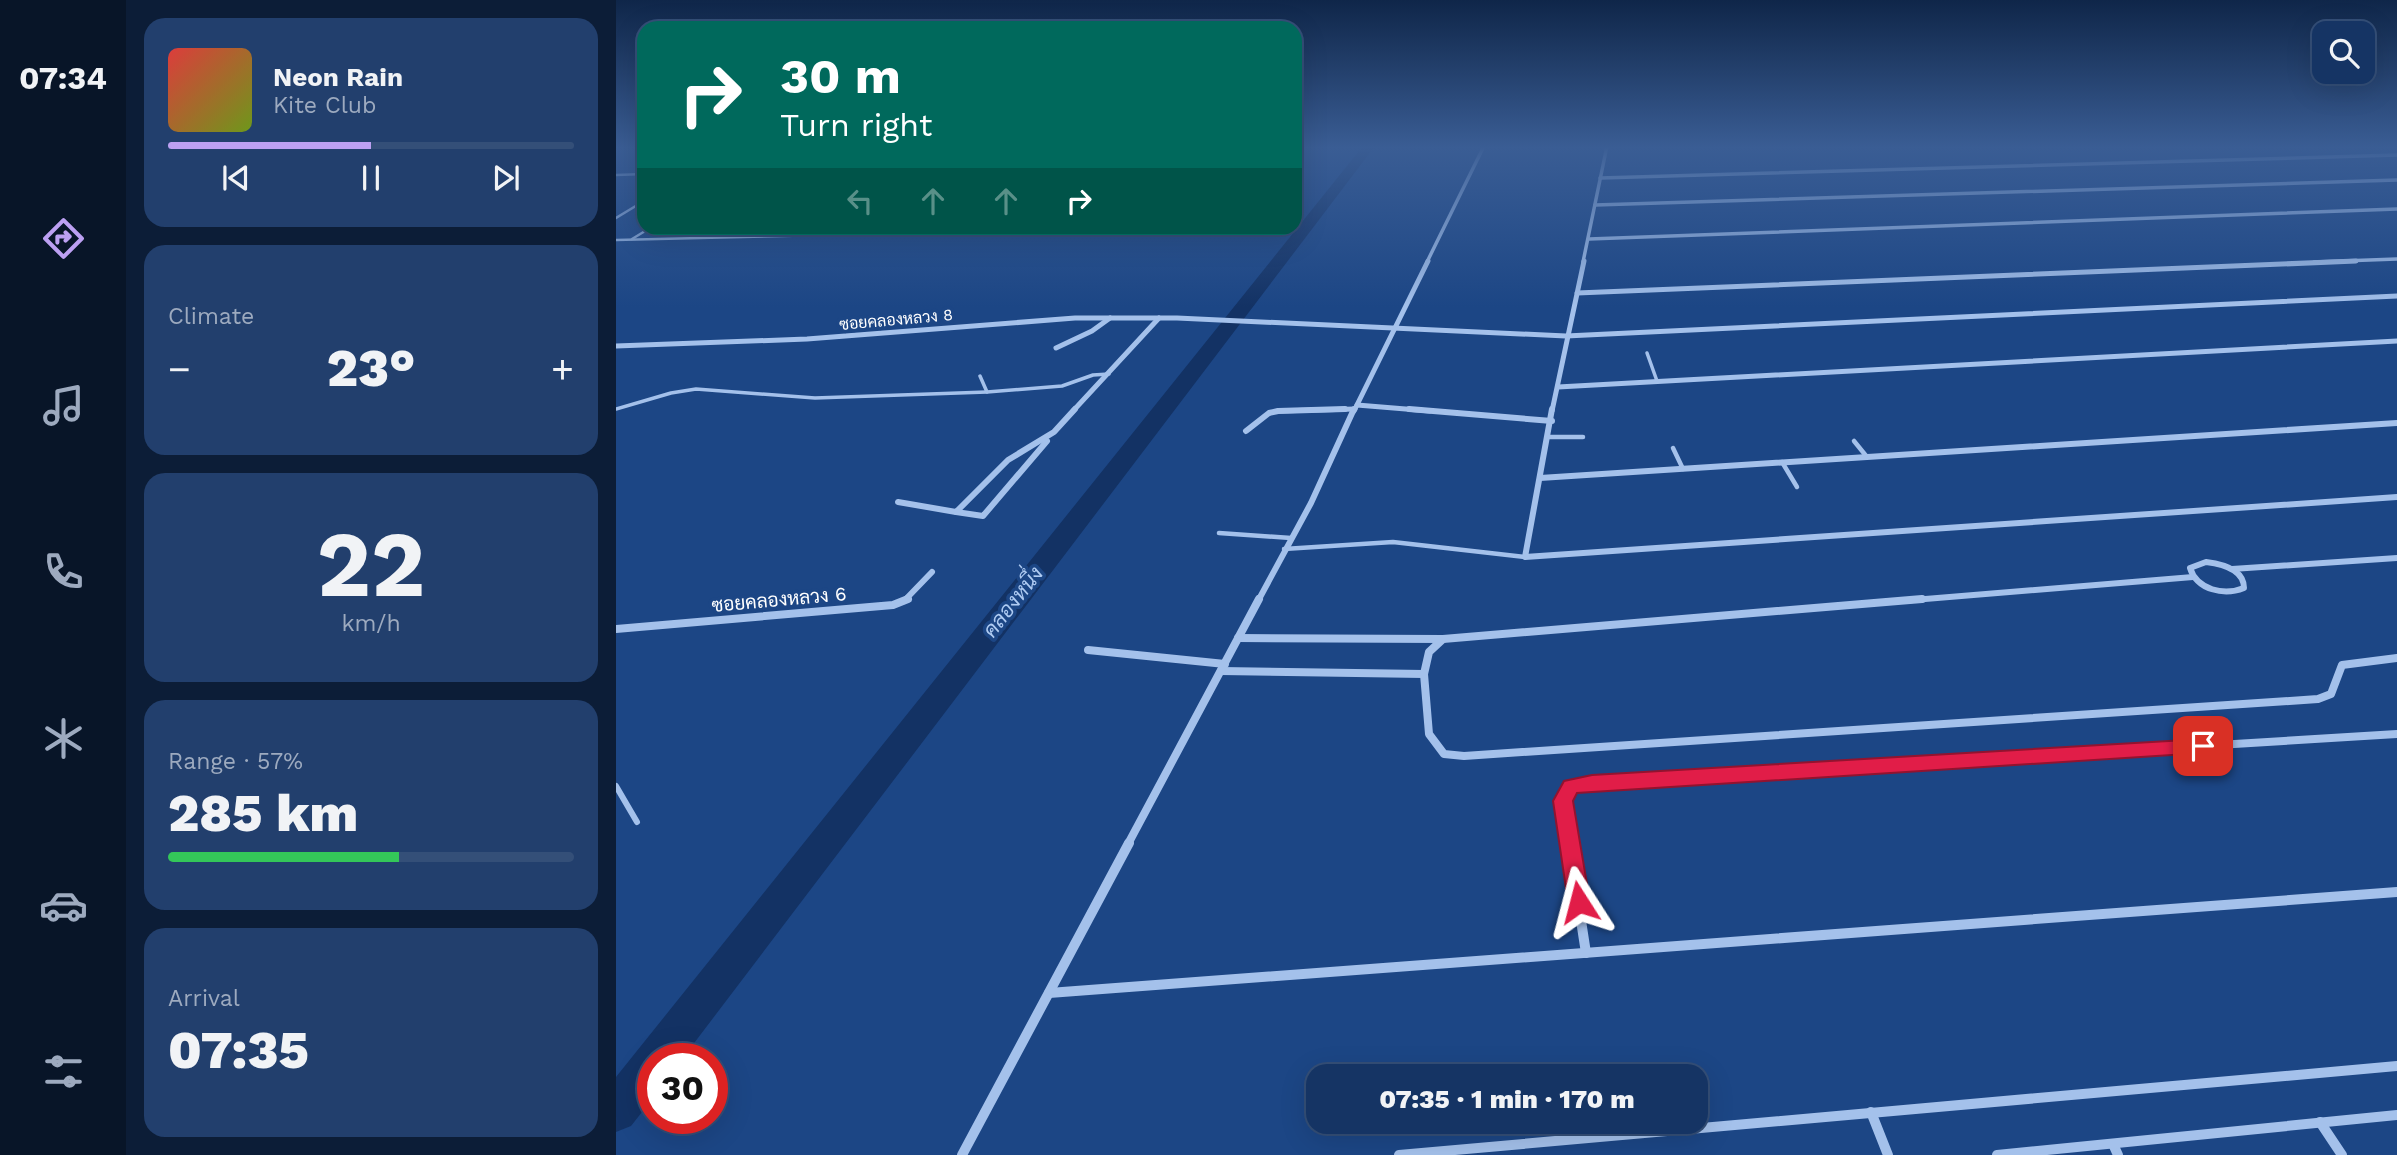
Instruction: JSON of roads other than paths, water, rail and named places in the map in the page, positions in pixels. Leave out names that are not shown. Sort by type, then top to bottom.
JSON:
[{"type":"street","points":[[962,1155],[1318,489],[1393,329],[1458,200]]},
{"type":"street","points":[[1596,200],[1566,335],[1549,437],[1525,545],[1525,558],[2397,497]]},
{"type":"street","points":[[1595,205],[1759,200]]},
{"type":"street","points":[[1589,239],[2397,209]]},
{"type":"street","points":[[1577,293],[2397,259]]},
{"type":"street","name":"ซอยคลองหลวง 8","points":[[616,346],[807,339],[1021,320],[1110,318],[1177,318],[1566,335],[2397,296]]},
{"type":"street","points":[[1056,348],[1092,331],[1110,318]]},
{"type":"street","points":[[898,502],[983,516],[1054,432],[1159,318]]},
{"type":"street","points":[[1558,387],[2397,341]]},
{"type":"street","points":[[1246,431],[1269,413],[1278,411],[1356,407],[1552,421]]},
{"type":"street","points":[[1540,478],[2397,424]]},
{"type":"street","points":[[956,512],[1008,460],[1054,432]]},
{"type":"street","points":[[2193,577],[2190,568],[2199,562],[2214,563],[2232,569],[2397,558]]},
{"type":"street","points":[[1238,638],[1443,639],[2193,577],[2215,590],[2240,590],[2245,584],[2232,569]]},
{"type":"street","name":"ซอยคลองหลวง 6","points":[[616,629],[893,605],[907,600],[932,572]]},
{"type":"street","points":[[1443,639],[1429,652],[1424,674],[1429,734],[1444,754],[1464,755],[2318,699],[2331,694],[2342,665],[2397,658]]},
{"type":"street","points":[[1088,650],[1223,667],[1424,674]]},
{"type":"street","points":[[1586,953],[1563,801],[1571,786],[2397,734]]},
{"type":"street","points":[[1049,993],[2397,892]]},
{"type":"street","points":[[1399,1155],[2397,1066]]},
{"type":"street","points":[[1871,1112],[1888,1155]]},
{"type":"street","points":[[1997,1155],[2115,1149],[2320,1122],[2397,1115]]},
{"type":"street","points":[[2320,1122],[2342,1155]]},
{"type":"lane","points":[[616,218],[637,205]]},
{"type":"lane","points":[[632,239],[639,235]]},
{"type":"lane","points":[[616,240],[806,235]]},
{"type":"lane","points":[[1647,353],[1657,382]]},
{"type":"lane","points":[[616,410],[671,393],[696,389],[815,398],[988,392],[1062,386],[1093,375],[1110,374]]},
{"type":"lane","points":[[980,376],[988,392]]},
{"type":"lane","points":[[1549,437],[1583,437]]},
{"type":"lane","points":[[1854,441],[1867,457]]},
{"type":"lane","points":[[1673,448],[1683,468]]},
{"type":"lane","points":[[1782,462],[1797,487]]},
{"type":"lane","points":[[1219,533],[1290,538]]},
{"type":"lane","points":[[1284,549],[1393,542],[1525,558]]},
{"type":"lane","points":[[616,786],[638,822]]},
{"type":"waterway","name":"คลองหนึ่ง","points":[[1302,232],[1327,200]]},
{"type":"waterway","name":"คลองหนึ่ง","points":[[669,1043],[1300,235]]},
{"type":"waterway","name":"คลองหนึ่ง","points":[[616,1111],[637,1084]]}]
